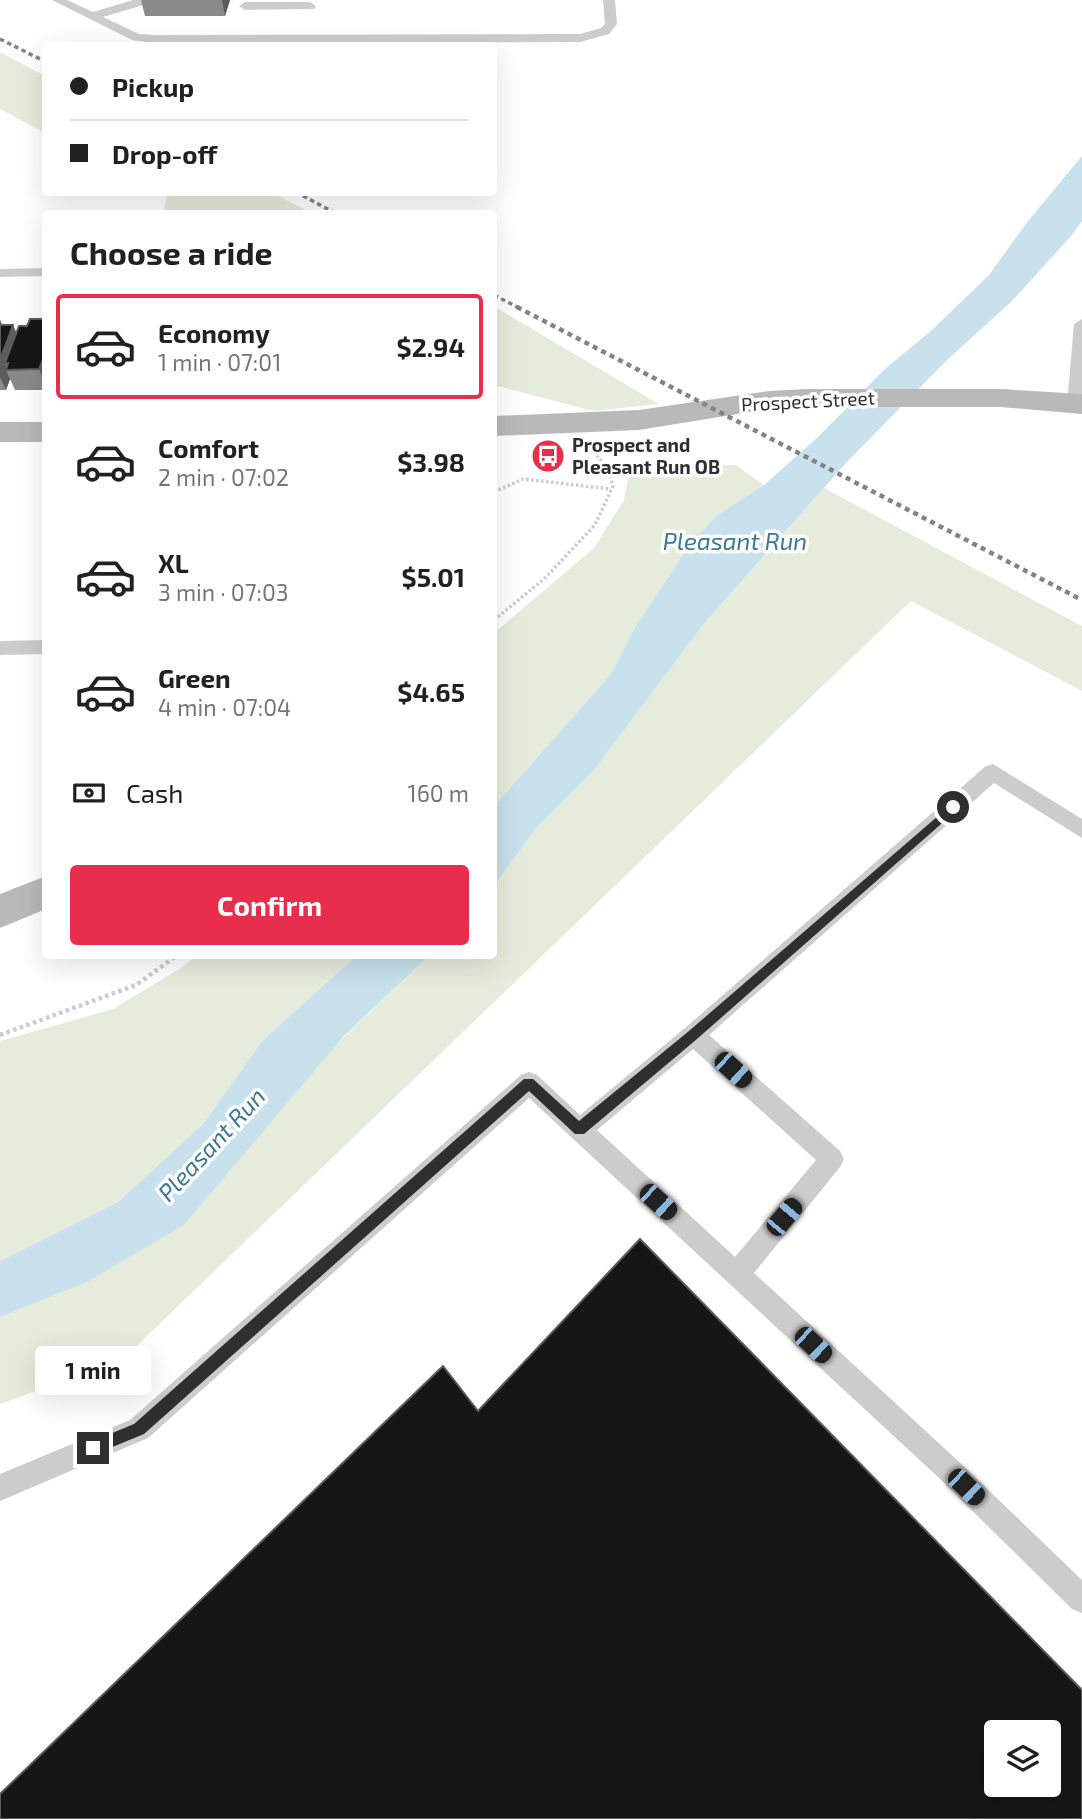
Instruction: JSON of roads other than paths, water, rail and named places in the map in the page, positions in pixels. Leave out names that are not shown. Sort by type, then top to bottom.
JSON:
[{"type":"main road","name":"Prospect Street","points":[[497,426],[639,420],[769,400],[807,398],[918,397],[1078,404]]},
{"type":"main road","points":[[0,432],[42,432]]},
{"type":"main road","points":[[0,911],[42,894]]},
{"type":"lane","points":[[58,0],[136,37],[154,39],[308,18]]},
{"type":"lane","points":[[245,6],[308,18],[580,38],[605,31],[611,23],[610,0]]},
{"type":"lane","points":[[93,16],[130,4],[150,2]]},
{"type":"lane","points":[[0,272],[42,272]]},
{"type":"lane","points":[[1078,404],[1082,324]]},
{"type":"lane","points":[[0,648],[42,647]]},
{"type":"lane","points":[[579,1130],[693,1035],[993,772],[1082,831]]},
{"type":"lane","points":[[693,1035],[832,1159],[737,1274]]},
{"type":"lane","points":[[0,1488],[139,1429],[529,1083],[947,1468],[1082,1599]]},
{"type":"water","name":"Pleasant Run","points":[[1082,156],[1082,221],[1071,236],[1012,301],[947,360],[845,464],[703,625],[594,770],[537,827],[497,882],[497,803],[611,674],[632,632],[688,547],[717,515],[764,485],[819,436],[886,368],[932,330],[989,275],[1028,221]]},
{"type":"water","name":"Pleasant Run","points":[[353,959],[426,959],[344,1036],[184,1225],[87,1282],[0,1317],[0,1261],[118,1202],[203,1124],[262,1041]]},
{"type":"railway","points":[[0,39],[42,60]]},
{"type":"railway","points":[[303,196],[330,210]]},
{"type":"railway","points":[[497,297],[521,309]]},
{"type":"railway","points":[[517,307],[1082,600]]},
{"type":"place","name":"Prospect and Pleasant Run OB","points":[[548,456]]}]
